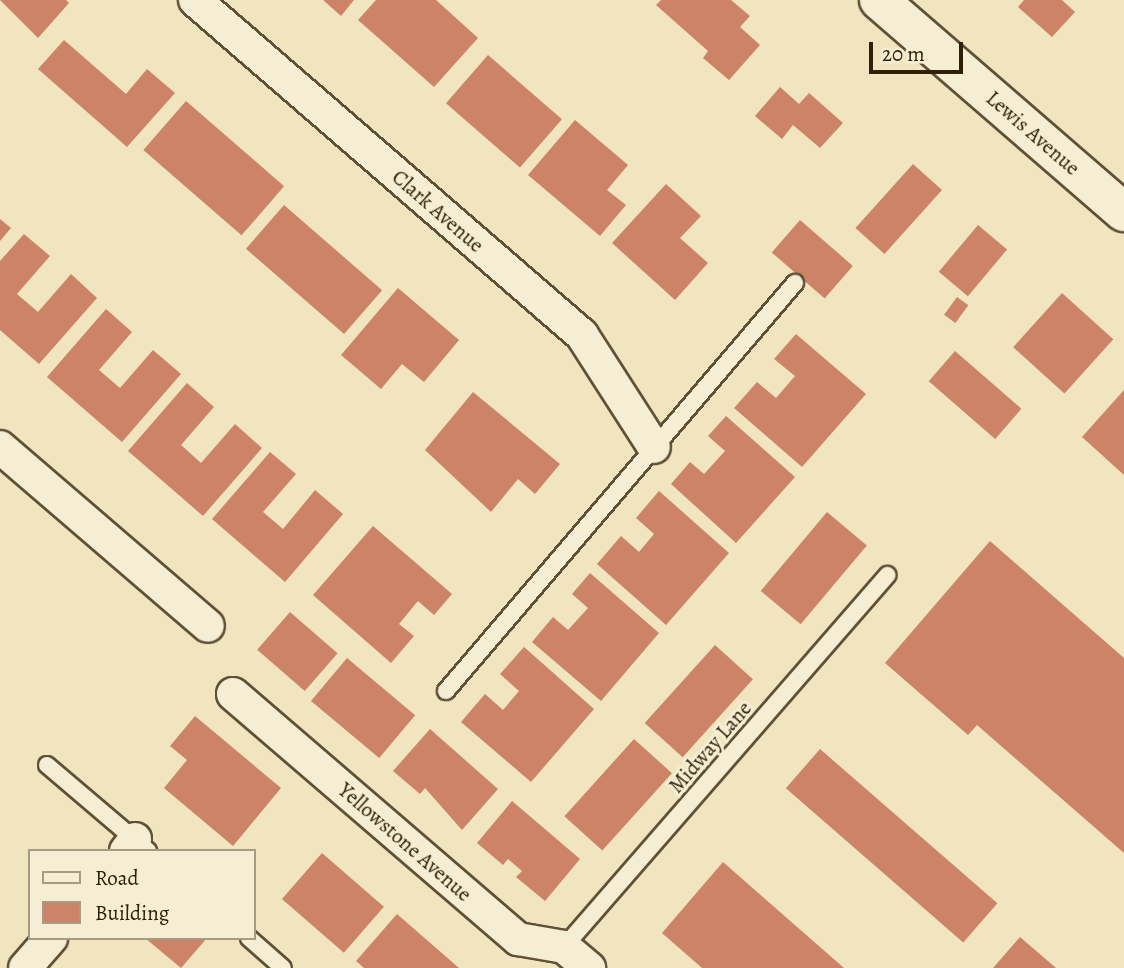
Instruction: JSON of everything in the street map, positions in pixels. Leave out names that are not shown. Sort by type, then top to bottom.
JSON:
[{"type":"street","name":"Clark Avenue","points":[[195,0],[582,335],[654,447]]},
{"type":"street","name":"Lewis Avenue","points":[[879,0],[1124,212]]},
{"type":"street","points":[[0,447],[208,626]]},
{"type":"street","name":"Yellowstone Avenue","points":[[233,694],[518,939],[564,947]]},
{"type":"street","points":[[25,968],[49,940]]},
{"type":"street","points":[[564,947],[589,968]]},
{"type":"lane","points":[[446,691],[794,283]]},
{"type":"lane","name":"Midway Lane","points":[[564,947],[887,575]]},
{"type":"lane","points":[[47,765],[136,847]]},
{"type":"lane","points":[[251,940],[283,968]]},
{"type":"building","points":[[0,0],[66,0],[69,3],[38,38]]},
{"type":"building","points":[[323,0],[354,0],[341,16]]},
{"type":"building","points":[[376,0],[436,0],[478,38],[434,87],[358,20]]},
{"type":"building","points":[[661,0],[731,0],[750,16],[740,27],[760,45],[729,80],[703,58],[708,51],[656,5]]},
{"type":"building","points":[[1024,0],[1062,0],[1075,12],[1052,37],[1018,7]]},
{"type":"building","points":[[64,40],[126,94],[147,69],[175,93],[127,147],[38,69]]},
{"type":"building","points":[[488,55],[562,119],[520,168],[446,103]]},
{"type":"building","points":[[780,87],[799,104],[809,93],[843,123],[820,148],[793,125],[782,139],[755,116]]},
{"type":"building","points":[[186,101],[284,186],[241,235],[143,150]]},
{"type":"building","points":[[575,120],[628,165],[607,190],[626,205],[600,236],[528,175]]},
{"type":"building","points":[[913,164],[942,190],[884,254],[855,228]]},
{"type":"building","points":[[666,184],[701,216],[680,238],[708,263],[675,300],[612,243]]},
{"type":"building","points":[[284,205],[382,290],[344,334],[246,249]]},
{"type":"building","points":[[0,219],[11,228],[0,241]]},
{"type":"building","points":[[800,220],[853,266],[825,298],[772,252]]},
{"type":"building","points":[[978,225],[1007,249],[968,296],[939,272]]},
{"type":"building","points":[[24,234],[50,256],[17,294],[38,312],[71,274],[97,298],[39,364],[0,330],[0,261]]},
{"type":"building","points":[[398,288],[459,340],[424,382],[402,364],[381,389],[341,355]]},
{"type":"building","points":[[1062,293],[1113,339],[1064,393],[1013,347]]},
{"type":"building","points":[[957,297],[968,305],[955,323],[944,315]]},
{"type":"building","points":[[106,309],[132,332],[99,370],[120,388],[153,350],[181,374],[122,442],[47,377]]},
{"type":"building","points":[[796,334],[866,394],[802,467],[734,408],[757,382],[776,398],[795,376],[774,359]]},
{"type":"building","points":[[955,351],[1021,409],[995,439],[929,381]]},
{"type":"building","points":[[187,383],[214,407],[181,445],[201,463],[235,424],[262,448],[203,516],[128,451]]},
{"type":"building","points":[[1124,390],[1124,475],[1082,437]]},
{"type":"building","points":[[473,392],[560,464],[535,494],[518,479],[491,512],[425,450]]},
{"type":"building","points":[[726,416],[795,477],[736,543],[671,484],[690,462],[704,474],[725,451],[708,436]]},
{"type":"building","points":[[270,452],[296,474],[263,512],[283,529],[315,490],[343,514],[285,582],[212,519]]},
{"type":"building","points":[[659,491],[729,553],[666,625],[597,564],[621,536],[639,552],[654,534],[636,518]]},
{"type":"building","points":[[827,512],[867,545],[801,624],[761,591]]},
{"type":"building","points":[[373,526],[452,594],[434,615],[418,601],[399,624],[414,636],[391,663],[313,595]]},
{"type":"building","points":[[990,541],[1124,658],[1124,853],[977,725],[968,735],[885,663]]},
{"type":"building","points":[[590,573],[659,633],[601,701],[532,642],[553,617],[568,630],[588,608],[572,594]]},
{"type":"building","points":[[290,612],[338,653],[305,691],[257,650]]},
{"type":"building","points":[[715,645],[753,679],[683,757],[645,723]]},
{"type":"building","points":[[524,647],[594,709],[531,782],[461,722],[485,694],[503,710],[519,691],[500,674]]},
{"type":"building","points":[[347,658],[415,715],[379,758],[311,701]]},
{"type":"building","points":[[195,716],[281,788],[233,846],[164,788],[187,760],[170,746]]},
{"type":"building","points":[[430,729],[498,789],[462,830],[425,788],[420,794],[393,771]]},
{"type":"building","points":[[634,739],[672,773],[602,850],[564,816]]},
{"type":"building","points":[[820,749],[997,903],[963,942],[786,788]]},
{"type":"building","points":[[512,801],[580,859],[545,901],[516,877],[522,871],[508,859],[503,865],[477,843]]},
{"type":"building","points":[[322,853],[384,907],[344,953],[282,899]]},
{"type":"building","points":[[723,862],[844,968],[702,968],[662,933]]},
{"type":"building","points":[[397,914],[459,968],[364,968],[356,961]]},
{"type":"building","points":[[1020,937],[1056,968],[993,968]]},
{"type":"building","points":[[147,940],[205,940],[181,968]]}]
